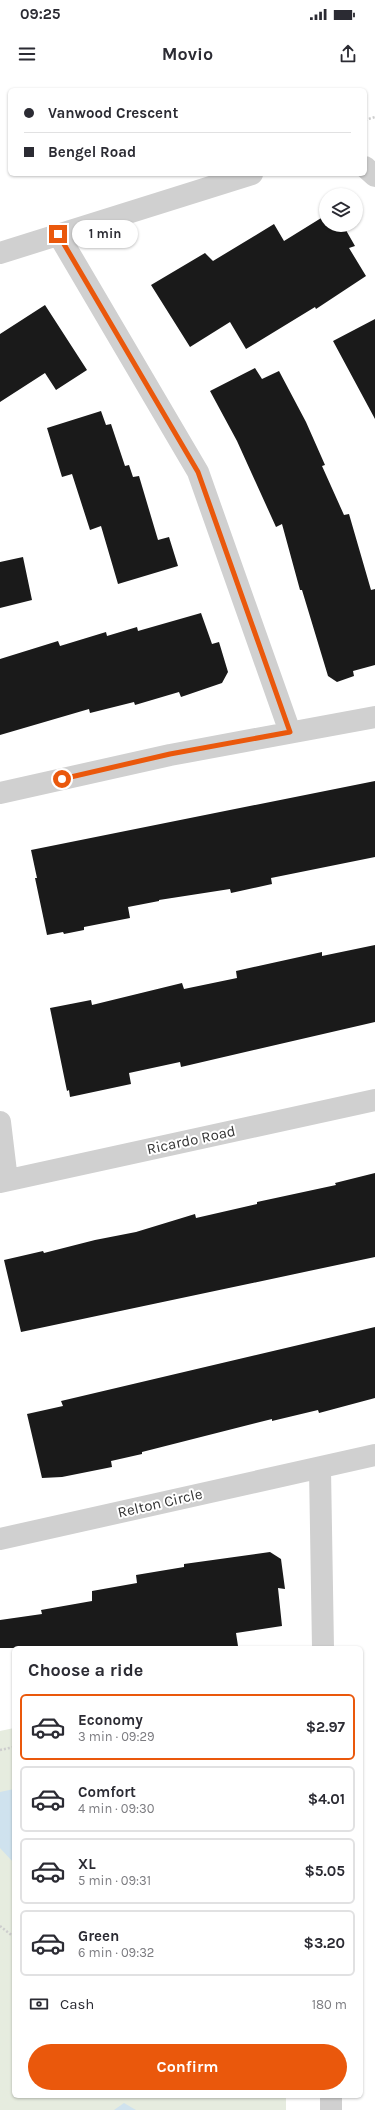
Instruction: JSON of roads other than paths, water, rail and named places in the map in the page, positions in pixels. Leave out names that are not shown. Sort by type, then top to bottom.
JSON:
[{"type":"street","points":[[367,169],[375,176]]},
{"type":"street","points":[[0,252],[246,176]]},
{"type":"street","points":[[58,234],[198,472],[290,732]]},
{"type":"street","points":[[0,793],[170,754],[375,717]]},
{"type":"street","name":"Ricardo Road","points":[[4,1181],[375,1100]]},
{"type":"street","points":[[0,1122],[4,1181]]},
{"type":"street","name":"Relton Circle","points":[[0,1539],[197,1494],[320,1469],[375,1455]]},
{"type":"street","points":[[320,1469],[323,1646]]},
{"type":"street","points":[[331,2098],[331,2110]]},
{"type":"water","points":[[12,1789],[12,1861],[0,1848],[0,1792]]},
{"type":"water","points":[[124,2103],[136,2110],[114,2110]]}]
